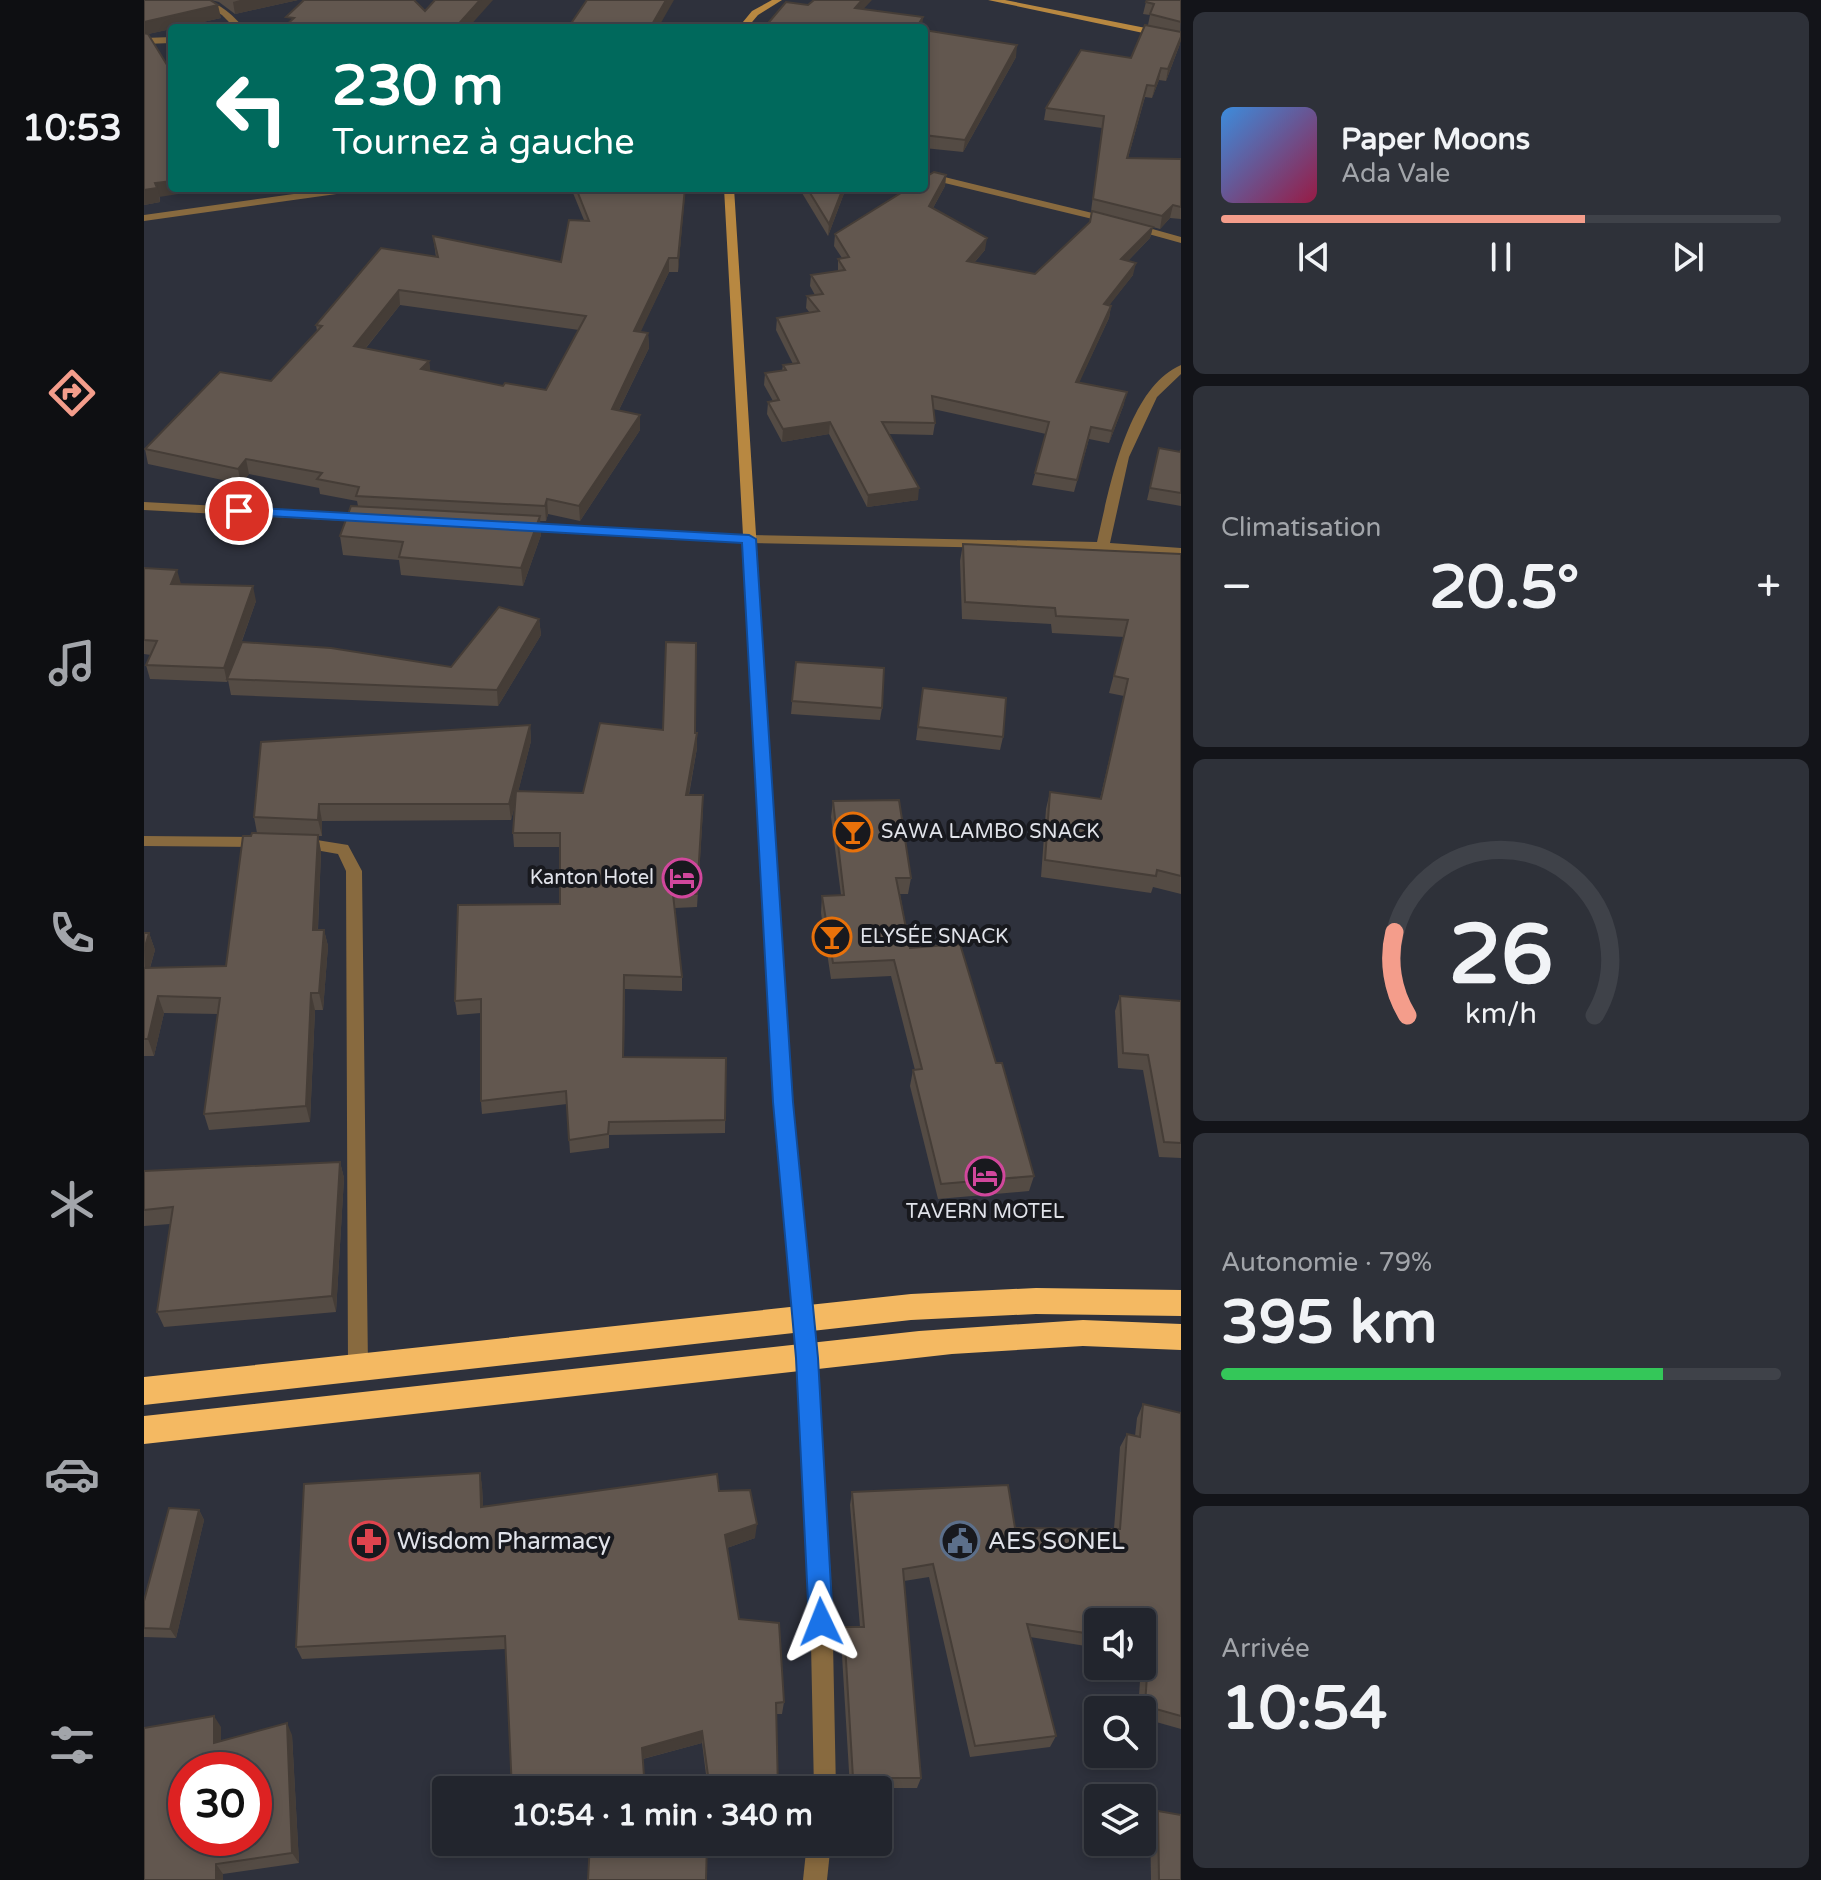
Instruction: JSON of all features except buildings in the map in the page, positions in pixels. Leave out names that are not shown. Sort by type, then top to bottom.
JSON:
[{"type":"highway","points":[[144,1391],[911,1307],[1020,1302],[1181,1303]]},
{"type":"highway","points":[[144,1430],[1046,1333],[1151,1333],[1181,1337]]},
{"type":"street","points":[[202,0],[225,13],[236,24]]},
{"type":"street","points":[[745,24],[755,13],[778,0]]},
{"type":"street","points":[[992,0],[1181,38]]},
{"type":"street","points":[[144,41],[168,40]]},
{"type":"street","points":[[928,176],[1181,240]]},
{"type":"street","points":[[144,218],[329,192]]},
{"type":"street","points":[[729,192],[783,1102],[807,1358],[821,1594],[825,1776]]},
{"type":"street","points":[[1103,546],[1123,457],[1152,395],[1181,368]]},
{"type":"street","points":[[144,506],[383,519]]},
{"type":"street","points":[[510,526],[749,539],[1103,546],[1181,552]]},
{"type":"street","points":[[144,841],[310,842],[343,849],[354,871],[358,1367]]},
{"type":"street","points":[[815,1880],[818,1856]]},
{"type":"place","name":"SAWA LAMBO SNACK","points":[[853,832]]},
{"type":"place","name":"Kanton Hotel","points":[[682,878]]},
{"type":"place","name":"ELYSÉE SNACK","points":[[832,937]]},
{"type":"place","name":"TAVERN MOTEL","points":[[985,1176]]},
{"type":"place","name":"Wisdom Pharmacy","points":[[369,1541]]},
{"type":"place","name":"AES SONEL","points":[[960,1541]]},
{"type":"route","points":[[239,511],[749,539],[783,1102],[807,1358],[821,1622]]}]
